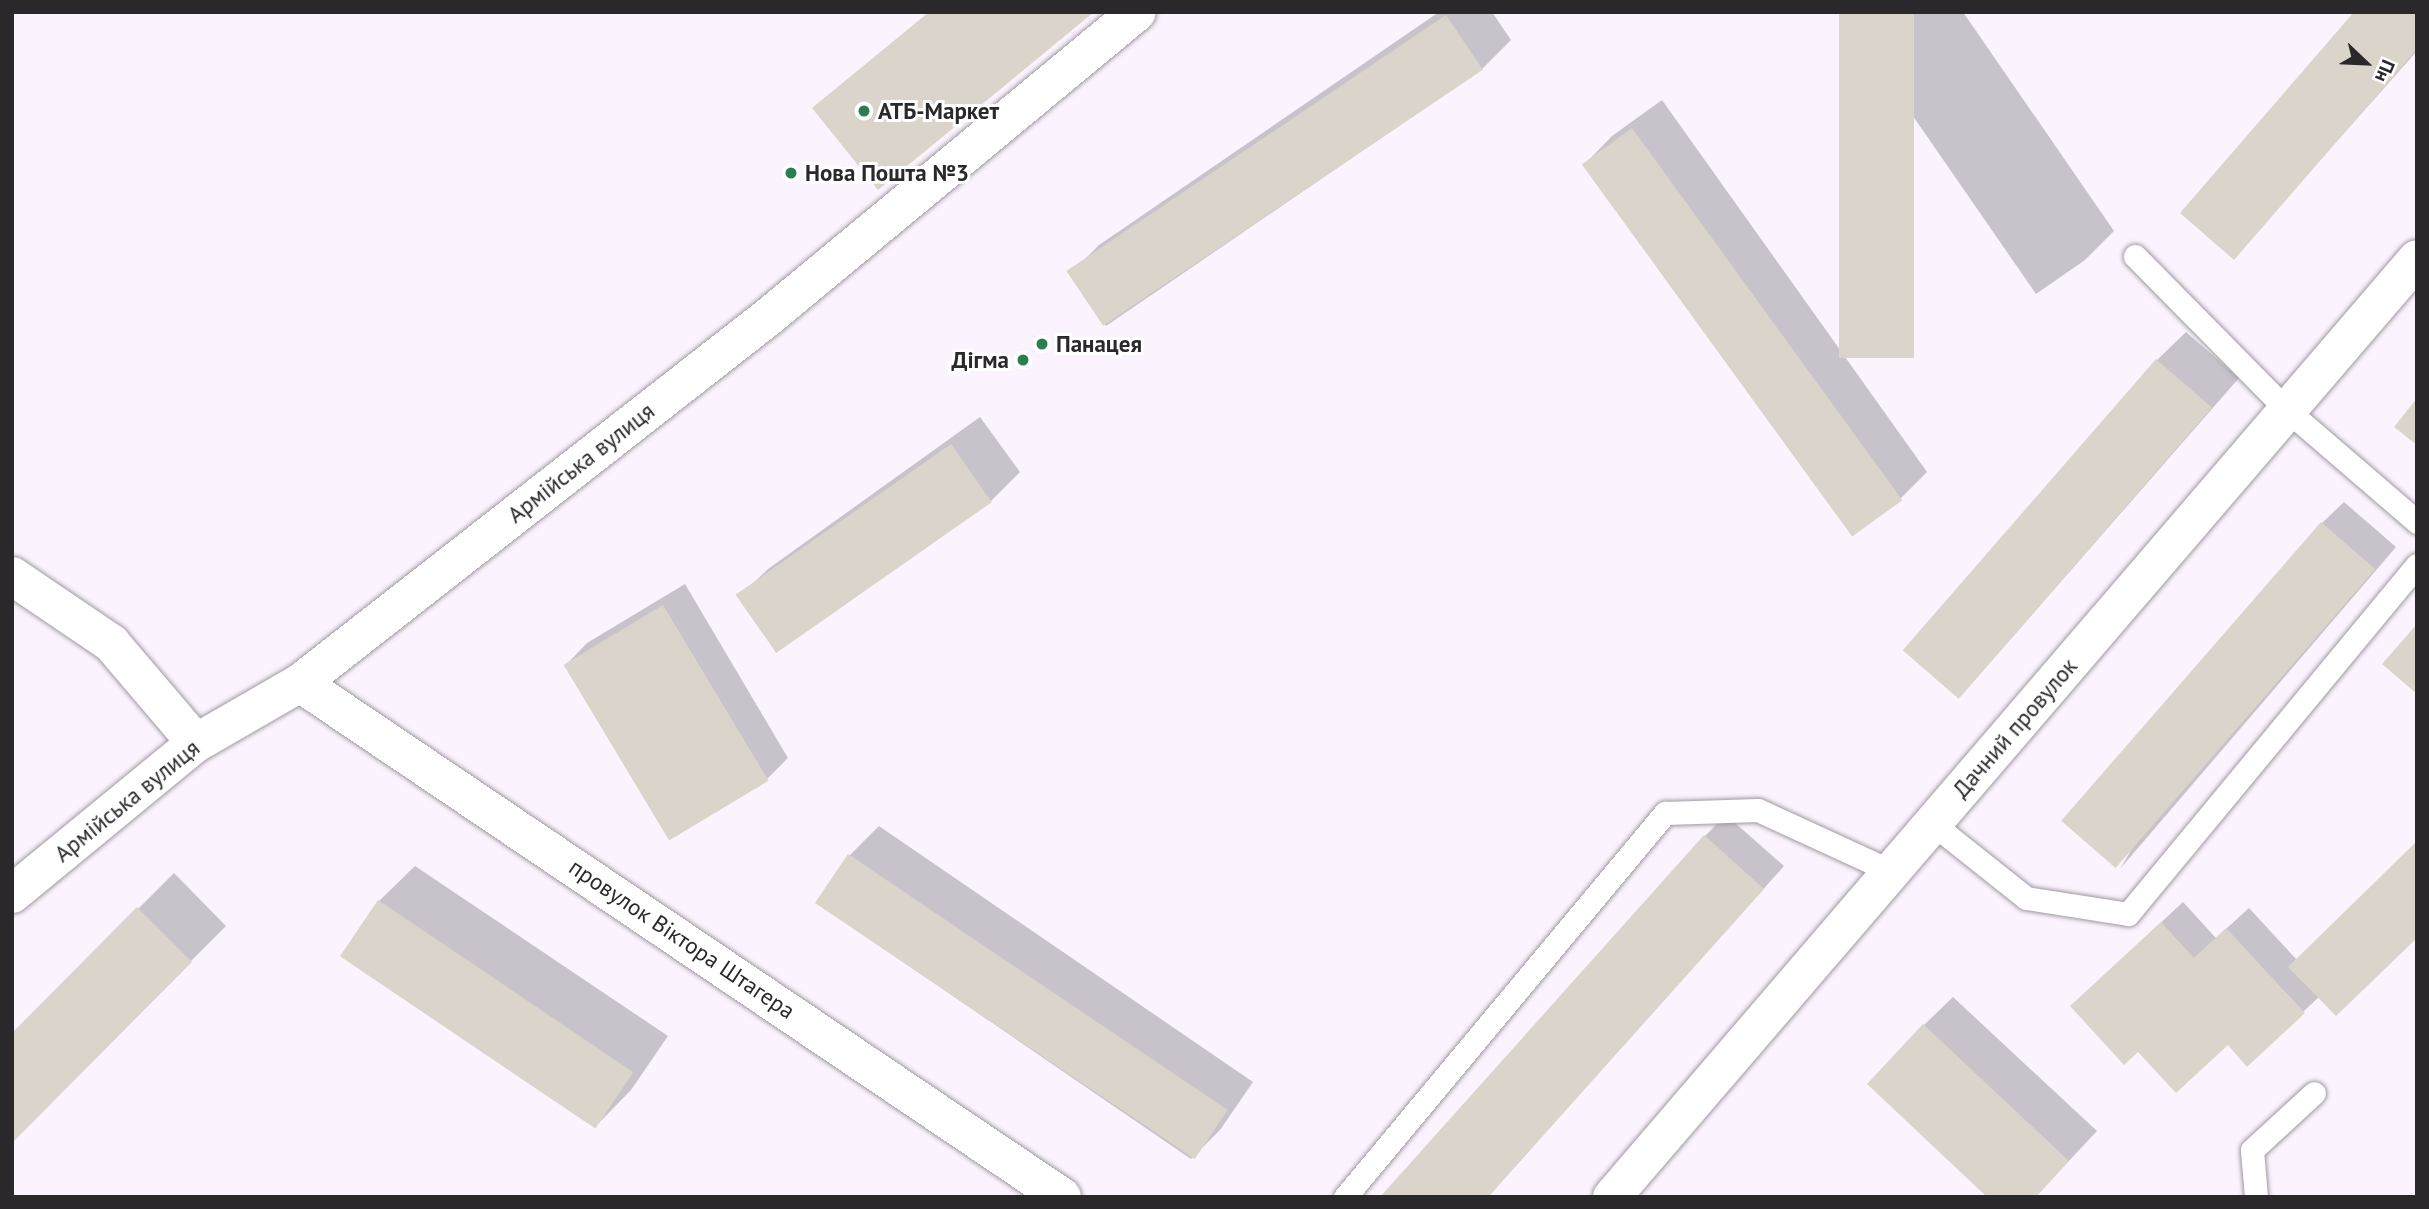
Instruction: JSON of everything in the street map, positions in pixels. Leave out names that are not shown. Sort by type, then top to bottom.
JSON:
[{"type":"street","name":"Армійська вулиця","points":[[12,894],[196,743],[300,682],[767,318],[1137,12]]},
{"type":"street","name":"Дачний провулок","points":[[1612,1197],[2417,259]]},
{"type":"street","points":[[12,576],[111,643],[196,743]]},
{"type":"street","name":"провулок Віктора Штагера","points":[[300,682],[1062,1197]]},
{"type":"lane","points":[[2135,256],[2287,410],[2417,522]]},
{"type":"lane","points":[[1933,824],[2026,898],[2129,914],[2417,565]]},
{"type":"lane","points":[[1345,1197],[1665,813],[1758,810],[1893,872]]},
{"type":"lane","points":[[2256,1197],[2252,1150],[2314,1093]]},
{"type":"building","points":[[929,12],[1094,12],[878,190],[812,108]]},
{"type":"building","points":[[1839,12],[1914,12],[1914,358],[1839,358]]},
{"type":"building","points":[[2354,12],[2417,12],[2417,49],[2234,260],[2180,213]]},
{"type":"building","points":[[1446,15],[1483,70],[1103,326],[1066,271]]},
{"type":"building","points":[[1632,128],[1902,500],[1852,537],[1582,164]]},
{"type":"building","points":[[2156,359],[2212,408],[1959,699],[1903,650]]},
{"type":"building","points":[[2417,398],[2417,445],[2394,427]]},
{"type":"building","points":[[951,444],[992,502],[776,653],[736,595]]},
{"type":"building","points":[[2321,522],[2375,569],[2116,868],[2061,821]]},
{"type":"building","points":[[663,605],[769,781],[669,840],[564,665]]},
{"type":"building","points":[[2417,624],[2417,694],[2382,664]]},
{"type":"building","points":[[1704,835],[1764,889],[1488,1197],[1380,1197]]},
{"type":"building","points":[[2417,841],[2417,938],[2336,1016],[2288,967]]},
{"type":"building","points":[[848,854],[1228,1110],[1195,1159],[815,903]]},
{"type":"building","points":[[378,900],[633,1072],[595,1129],[340,956]]},
{"type":"building","points":[[137,907],[192,962],[12,1143],[12,1033]]},
{"type":"building","points":[[2161,922],[2194,958],[2226,928],[2305,1013],[2247,1067],[2228,1045],[2176,1093],[2138,1052],[2124,1065],[2070,1006]]},
{"type":"building","points":[[1923,1024],[2069,1161],[2036,1197],[1987,1197],[1867,1084]]},
{"type":"place","name":"АТБ-Маркет","points":[[864,111]]},
{"type":"place","name":"Нова Пошта №3","points":[[791,173]]},
{"type":"place","name":"Панацея","points":[[1042,344]]},
{"type":"place","name":"Дігма","points":[[1023,360]]}]
